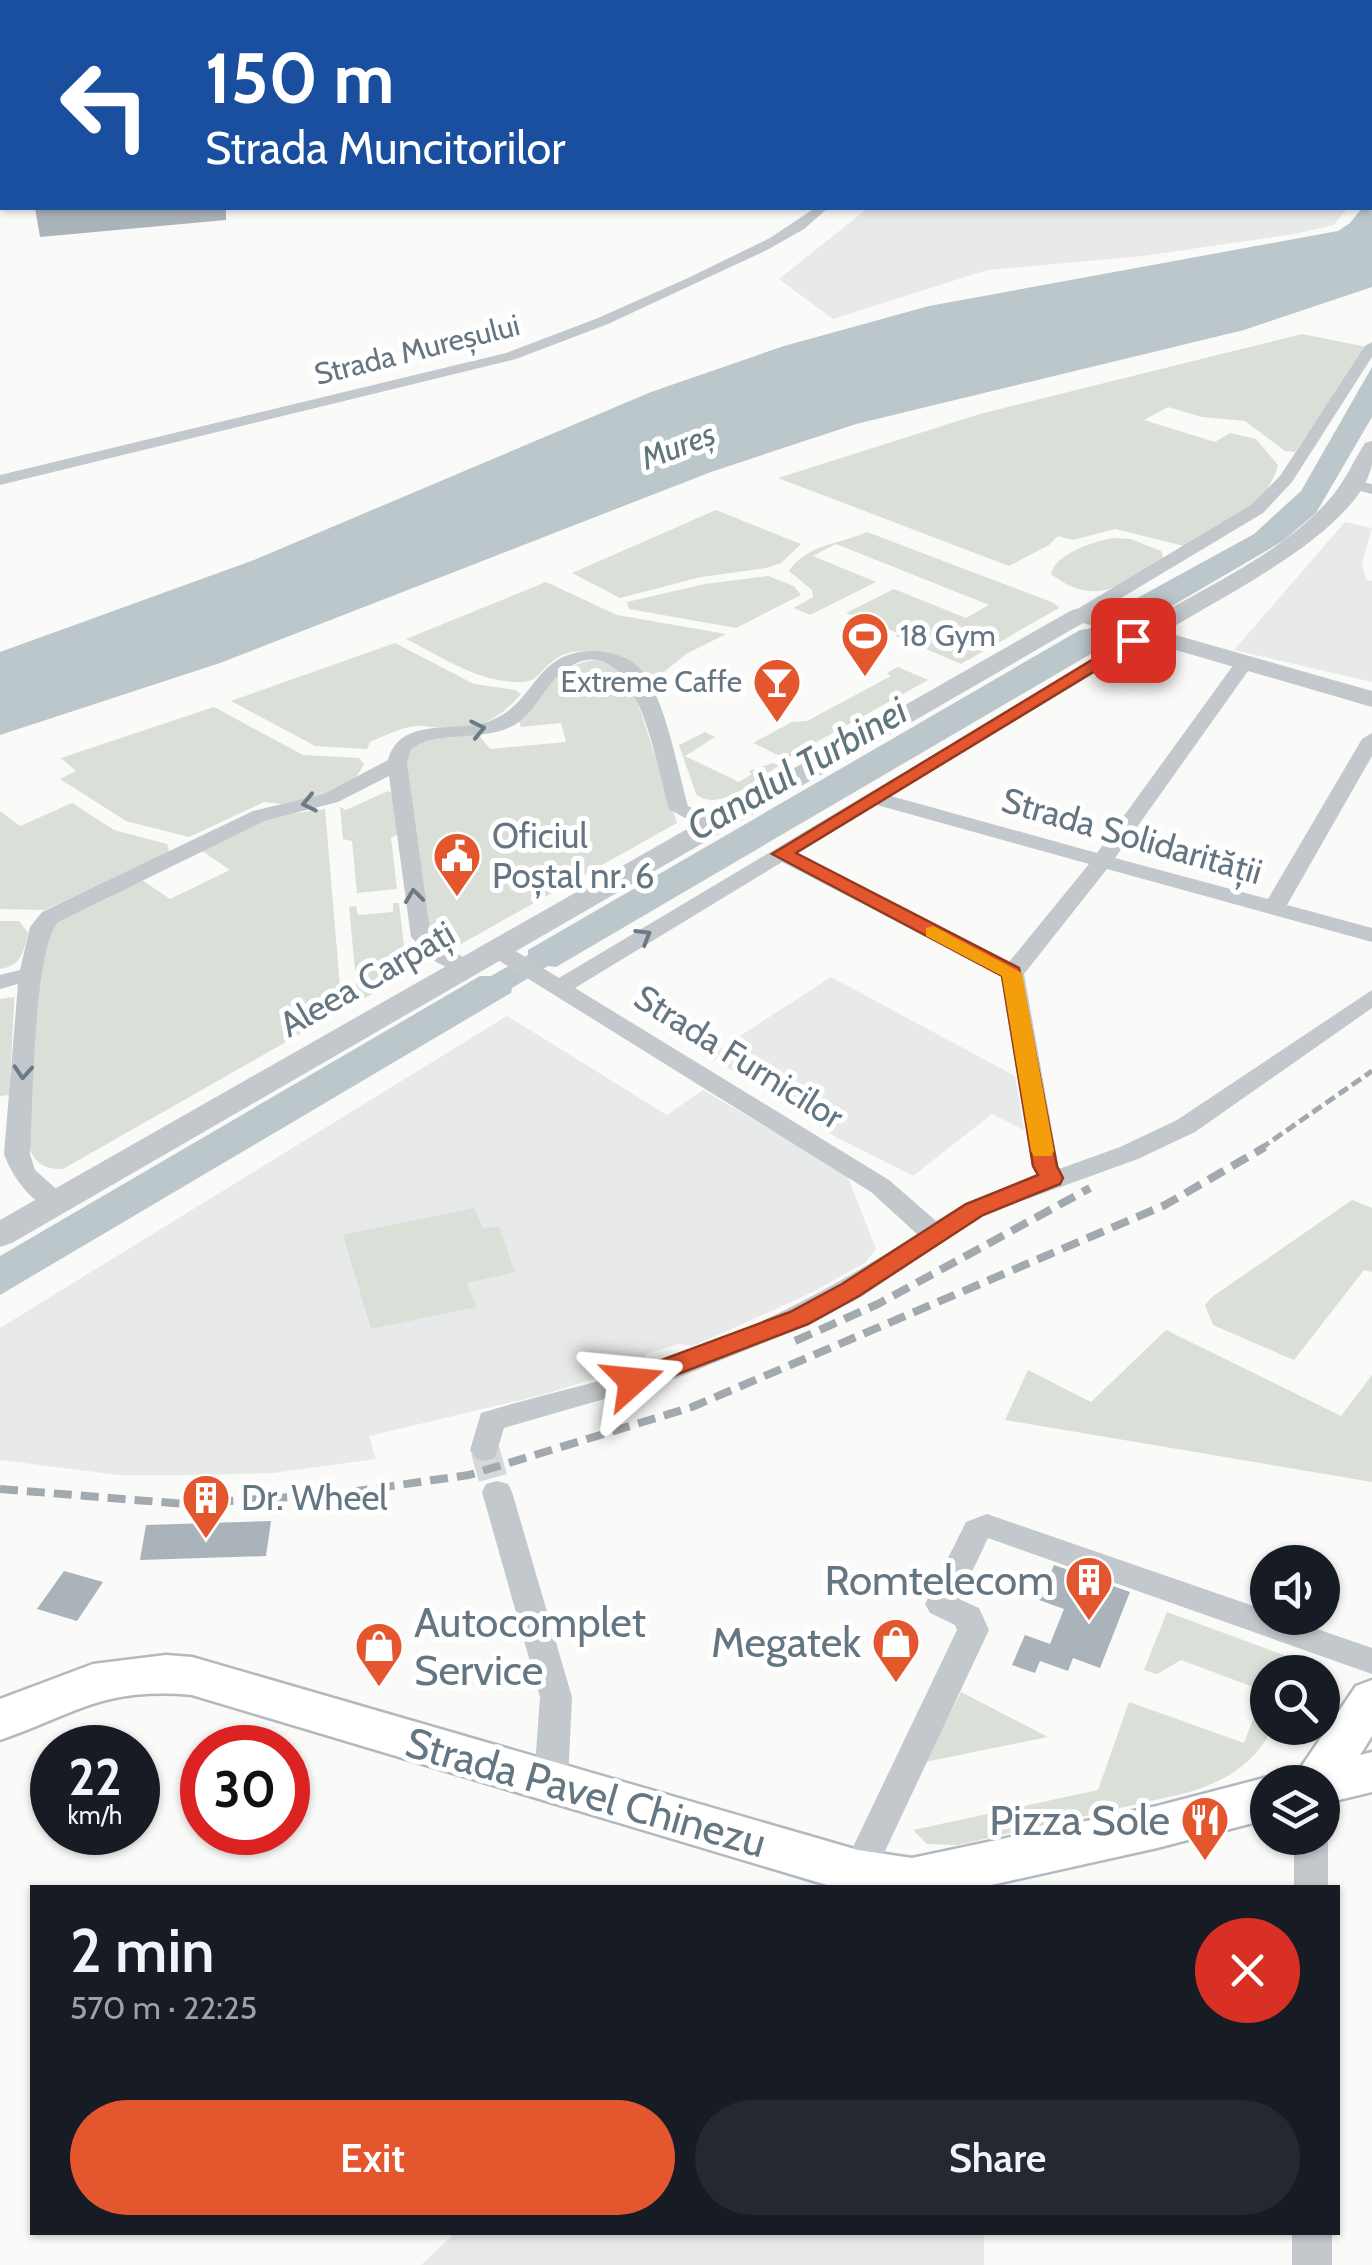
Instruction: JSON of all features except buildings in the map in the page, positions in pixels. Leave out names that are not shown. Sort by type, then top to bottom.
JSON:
[{"type":"main road","name":"Strada Pavel Chinezu","points":[[0,1721],[81,1683],[156,1671],[192,1676],[858,1872],[912,1880],[1250,1803]]},
{"type":"main road","points":[[1327,1765],[1372,1698]]},
{"type":"main road","points":[[1340,1780],[1372,1772]]},
{"type":"street","name":"Strada Mureșului","points":[[0,480],[480,366],[550,344],[792,232],[820,210]]},
{"type":"street","points":[[1086,617],[1264,502],[1286,479],[1372,347]]},
{"type":"street","points":[[552,982],[782,854],[1135,632],[1274,556],[1361,487],[1372,447]]},
{"type":"street","points":[[1086,617],[1372,699]]},
{"type":"street","name":"Aleea Carpați","points":[[0,1235],[466,968],[502,953],[714,826],[1086,617]]},
{"type":"street","points":[[466,968],[422,942],[397,763],[402,746],[412,740],[487,728],[511,718],[558,665],[582,656],[600,657],[622,664],[636,675],[679,809],[714,826]]},
{"type":"street","points":[[1052,1178],[1045,1166],[1012,973],[1102,860],[1244,664]]},
{"type":"street","points":[[1273,908],[1372,739]]},
{"type":"street","points":[[58,1202],[24,1174],[17,1154],[30,974],[41,927],[72,903],[271,810],[316,804],[343,794],[397,763]]},
{"type":"street","name":"Strada Solidarității","points":[[875,798],[1372,935]]},
{"type":"street","points":[[782,854],[1012,973]]},
{"type":"street","name":"Strada Furnicilor","points":[[502,953],[880,1186],[934,1234]]},
{"type":"street","points":[[0,982],[30,974]]},
{"type":"street","points":[[485,1450],[492,1422],[667,1371],[799,1318],[851,1290],[974,1209],[1130,1152],[1186,1126],[1372,997]]},
{"type":"street","points":[[497,1492],[556,1697],[551,1781]]},
{"type":"street","points":[[858,1872],[973,1630],[968,1617],[941,1604],[977,1530],[999,1527],[1372,1662]]},
{"type":"street","points":[[1311,1855],[1311,1885]]},
{"type":"street","points":[[1312,2235],[1312,2265]]},
{"type":"shaded area","points":[[865,210],[1346,210],[1334,225],[1294,234],[1143,256],[987,270],[833,319],[779,279]]},
{"type":"shaded area","points":[[1302,334],[1367,347],[1295,452],[1285,451],[1245,421],[1202,417],[1168,407],[1144,420],[1215,442],[1230,433],[1256,439],[1278,465],[1264,493],[1253,504],[1184,546],[1115,529],[1073,540],[1058,536],[1009,566],[778,478],[980,414]]},
{"type":"shaded area","points":[[716,510],[801,544],[781,563],[766,568],[701,577],[620,598],[572,573]]},
{"type":"shaded area","points":[[1345,522],[1372,528],[1362,564],[1366,579],[1372,581],[1372,682],[1234,650]]},
{"type":"shaded area","points":[[867,532],[1059,608],[961,664],[846,613],[894,589],[966,618],[989,605],[836,544],[813,556],[876,582],[810,615],[794,608],[813,597],[812,590],[789,571],[797,562],[815,550]]},
{"type":"shaded area","points":[[1113,538],[1131,539],[1161,551],[1164,559],[1121,584],[1096,591],[1082,590],[1051,574],[1068,554]]},
{"type":"shaded area","points":[[768,576],[794,586],[801,595],[736,628],[629,609],[627,602],[705,584]]},
{"type":"shaded area","points":[[546,582],[617,615],[726,634],[686,654],[653,681],[586,651],[560,656],[531,680],[492,679],[406,639]]},
{"type":"shaded area","points":[[395,643],[474,684],[521,694],[488,721],[465,728],[410,727],[370,742],[367,749],[315,746],[231,701]]},
{"type":"shaded area","points":[[598,660],[617,666],[629,676],[677,823],[459,945],[447,946],[431,938],[405,756],[418,743],[448,736],[478,734],[490,749],[566,742],[561,723],[521,727],[519,721],[562,673]]},
{"type":"shaded area","points":[[898,667],[928,680],[786,759],[753,743],[792,722],[807,721],[891,676],[887,673]]},
{"type":"shaded area","points":[[214,707],[303,755],[359,758],[364,764],[354,781],[314,800],[264,802],[189,837],[126,821],[60,779],[76,771],[61,758]]},
{"type":"shaded area","points":[[705,732],[715,737],[685,756],[739,782],[752,774],[749,771],[773,763],[779,766],[738,792],[715,800],[705,799],[696,794],[679,745]]},
{"type":"shaded area","points":[[388,791],[393,794],[398,834],[391,838],[397,889],[357,893],[352,841],[343,839],[340,807],[346,810]]},
{"type":"shaded area","points":[[72,803],[114,830],[167,844],[169,850],[164,857],[44,910],[0,909],[0,811],[20,826]]},
{"type":"shaded area","points":[[325,809],[342,1010],[63,1169],[40,1164],[27,1144],[32,1060],[43,962],[59,917],[142,880],[170,899],[230,870],[202,851],[275,816]]},
{"type":"shaded area","points":[[393,903],[399,903],[404,946],[425,958],[426,964],[358,1002],[349,907],[356,906],[358,915],[393,912]]},
{"type":"shaded area","points":[[0,921],[19,921],[28,933],[17,961],[0,969]]},
{"type":"shaded area","points":[[831,977],[1015,1076],[1024,1130],[992,1114],[913,1176],[839,1139],[709,1056]]},
{"type":"shaded area","points":[[15,997],[9,1095],[0,1096],[0,999]]},
{"type":"shaded area","points":[[507,1016],[667,1115],[703,1090],[847,1175],[876,1249],[865,1263],[809,1294],[693,1346],[678,1344],[646,1354],[642,1364],[542,1395],[369,1436],[376,1459],[274,1473],[204,1475],[119,1475],[0,1460],[0,1328]]},
{"type":"shaded area","points":[[1352,1200],[1372,1208],[1372,1272],[1364,1270],[1294,1360],[1213,1325],[1205,1305],[1212,1297]]},
{"type":"shaded area","points":[[474,1208],[483,1229],[499,1226],[515,1272],[467,1283],[476,1307],[371,1329],[343,1235]]},
{"type":"shaded area","points":[[1166,1330],[1341,1416],[1372,1375],[1372,1482],[1005,1420],[1028,1370],[1091,1402]]},
{"type":"shaded area","points":[[1167,1612],[1284,1655],[1250,1655],[1250,1686],[1181,1660],[1157,1674],[1144,1670]]},
{"type":"shaded area","points":[[961,1692],[1048,1737],[925,1762]]},
{"type":"shaded area","points":[[1129,1702],[1244,1743],[1250,1727],[1250,1745],[1262,1745],[1226,1777],[1186,1793],[958,1845],[927,1844],[913,1830],[1098,1790]]},
{"type":"shaded area","points":[[453,2235],[984,2235],[984,2265],[421,2265]]},
{"type":"water","name":"Mureș","points":[[1360,210],[1372,210],[1372,287],[1244,330],[856,424],[711,472],[220,663],[0,735],[0,652],[254,560],[651,392],[784,346],[929,306],[1338,231]]},
{"type":"water","name":"Canalul Turbinei","points":[[1372,367],[1372,417],[1316,513],[1283,541],[1141,624],[1132,625],[1111,638],[1111,642],[556,967],[548,966],[512,988],[511,993],[0,1295],[0,1256],[480,976],[491,976],[528,955],[528,950],[1080,630],[1110,617],[1110,613],[1254,534],[1301,491]]},
{"type":"tunnel","points":[[485,1450],[497,1492]]},
{"type":"railway","points":[[1260,1149],[1372,1071]]},
{"type":"railway","points":[[0,1489],[185,1504],[336,1494],[469,1475],[692,1407],[1165,1205],[1265,1147]]},
{"type":"railway","points":[[795,1341],[878,1304],[1090,1188]]},
{"type":"slow traffic","points":[[933,932],[1012,973],[1042,1151]]},
{"type":"place","name":"18 Gym","points":[[865,678]]},
{"type":"place","name":"Extreme Caffe","points":[[777,724]]},
{"type":"place","name":"Oficiul Poștal nr. 6","points":[[457,898]]},
{"type":"place","name":"Dr. Wheel","points":[[206,1540]]},
{"type":"place","name":"Romtelecom","points":[[1089,1622]]},
{"type":"place","name":"Megatek","points":[[896,1684]]},
{"type":"place","name":"Autocomplet Service","points":[[379,1688]]},
{"type":"place","name":"Pizza Sole","points":[[1205,1862]]},
{"type":"route","points":[[633,1381],[799,1318],[851,1290],[974,1209],[1052,1178],[1045,1166],[1012,973],[782,854],[1133,640]]}]
